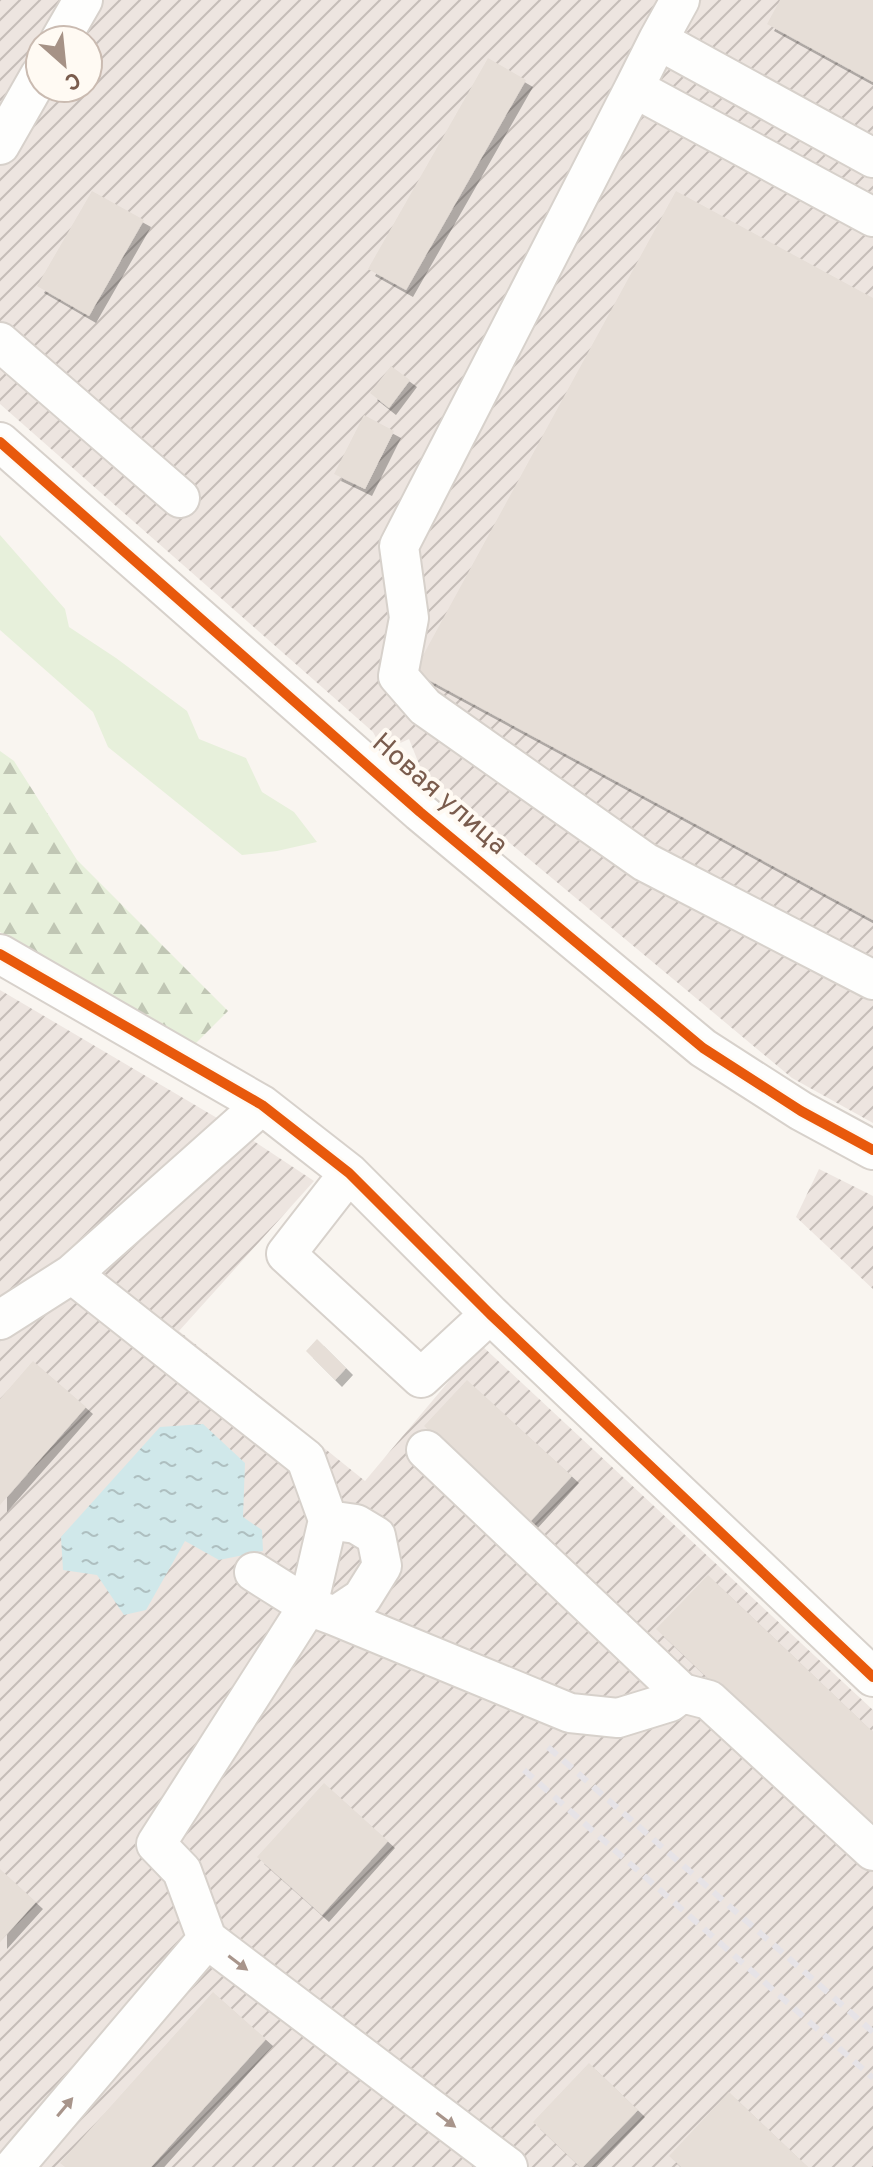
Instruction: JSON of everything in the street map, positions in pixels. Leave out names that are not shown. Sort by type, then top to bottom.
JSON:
[{"type":"street","points":[[69,24],[83,0]]},
{"type":"street","points":[[680,0],[399,546],[409,618],[398,676],[425,707],[645,862],[873,980]]},
{"type":"street","points":[[658,40],[873,158]]},
{"type":"street","points":[[634,88],[873,217]]},
{"type":"street","points":[[0,145],[24,103]]},
{"type":"street","points":[[0,342],[180,498]]},
{"type":"street","name":"Новая улица","points":[[0,442],[420,812],[703,1048],[801,1111],[873,1150]]},
{"type":"street","points":[[0,954],[262,1105],[349,1173],[490,1314],[873,1677]]},
{"type":"street","points":[[2,1314],[72,1274],[262,1105]]},
{"type":"street","points":[[349,1173],[286,1254],[421,1378],[490,1314]]},
{"type":"street","points":[[72,1274],[306,1459],[328,1520],[322,1611],[156,1844],[182,1871],[207,1939],[508,2167]]},
{"type":"street","points":[[426,1450],[682,1693],[709,1700],[873,1851]]},
{"type":"street","points":[[322,1611],[362,1598],[382,1566],[376,1536],[356,1524],[328,1520]]},
{"type":"street","points":[[254,1572],[322,1611],[570,1713],[618,1718],[670,1702],[682,1693]]},
{"type":"street","points":[[14,2167],[207,1939]]},
{"type":"shaded area","points":[[0,0],[873,0],[873,1123],[792,1078],[421,769],[409,739],[383,751],[373,732],[0,404]]},
{"type":"shaded area","points":[[0,990],[234,1128],[314,1181],[179,1331],[365,1481],[480,1344],[873,1710],[873,2167],[0,2167]]},
{"type":"shaded area","points":[[819,1169],[873,1196],[873,1289],[796,1217]]},
{"type":"green space","points":[[0,535],[65,609],[69,627],[187,711],[199,739],[246,758],[262,792],[294,812],[317,842],[242,855],[108,747],[93,712],[0,630]]},
{"type":"green space","points":[[0,751],[14,761],[77,860],[228,1011],[191,1048],[0,932]]},
{"type":"water","points":[[203,1424],[245,1463],[243,1517],[262,1530],[263,1551],[219,1560],[185,1541],[146,1610],[124,1615],[97,1575],[63,1570],[61,1537],[160,1427]]},
{"type":"building","points":[[780,0],[873,0],[873,82],[767,24]]},
{"type":"building","points":[[488,58],[526,80],[406,290],[368,269]]},
{"type":"building","points":[[92,191],[144,220],[89,316],[37,286]]},
{"type":"building","points":[[676,191],[873,298],[873,920],[414,672]]},
{"type":"building","points":[[391,366],[410,380],[389,408],[370,393]]},
{"type":"building","points":[[364,415],[394,431],[365,489],[334,474]]},
{"type":"building","points":[[317,1339],[346,1368],[335,1380],[306,1351]]},
{"type":"building","points":[[33,1361],[86,1407],[0,1505],[0,1399]]},
{"type":"building","points":[[467,1380],[572,1476],[529,1523],[424,1426]]},
{"type":"building","points":[[708,1575],[873,1732],[871,1834],[656,1629]]},
{"type":"building","points":[[324,1783],[388,1841],[322,1915],[257,1857]]},
{"type":"building","points":[[0,1869],[36,1902],[0,1942]]},
{"type":"building","points":[[213,1992],[266,2039],[151,2167],[65,2167],[60,2163]]},
{"type":"building","points":[[589,2063],[638,2110],[580,2167],[533,2122]]},
{"type":"building","points":[[729,2092],[808,2167],[681,2167],[669,2156]]},
{"type":"railway","points":[[548,1747],[873,2032]]},
{"type":"railway","points":[[524,1770],[873,2078]]},
{"type":"cycle path","points":[[0,442],[420,812],[703,1048],[801,1111],[873,1150]]},
{"type":"cycle path","points":[[0,954],[262,1105],[349,1173],[490,1314],[873,1677]]}]
